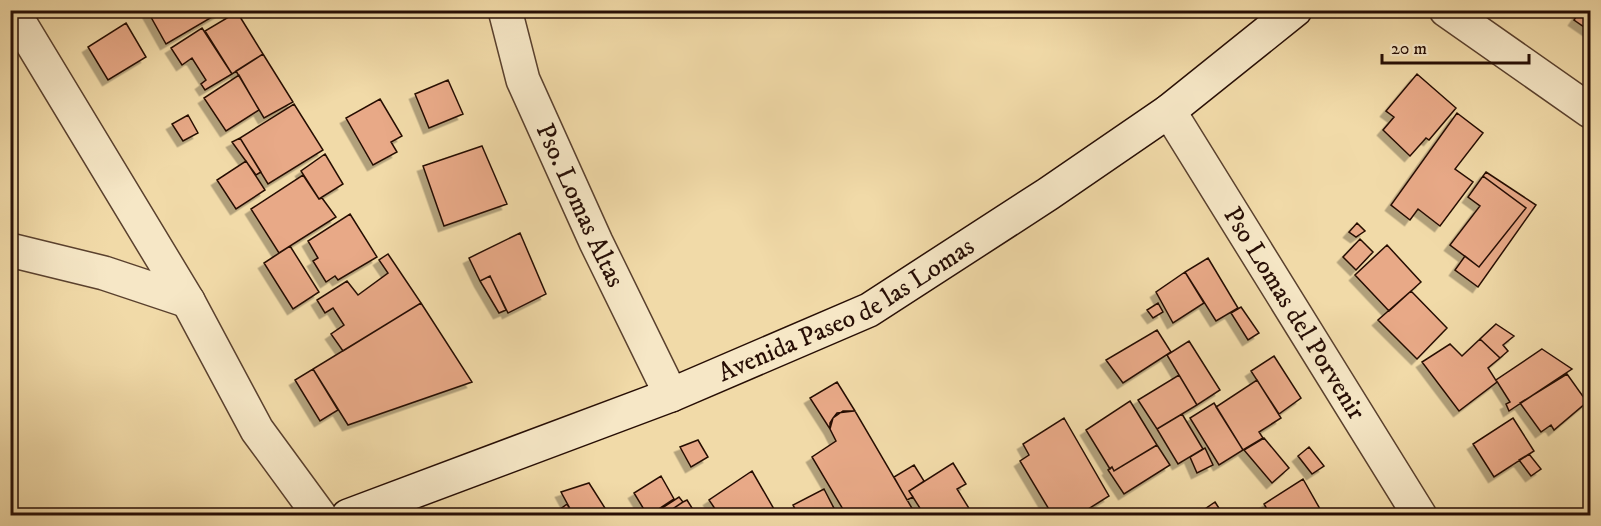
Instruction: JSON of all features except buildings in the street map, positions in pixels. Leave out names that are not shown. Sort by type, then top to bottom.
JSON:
[{"type":"street","points":[[12,10],[188,301],[257,430],[320,516]]},
{"type":"street","name":"Pso. Lomas Altas","points":[[505,10],[523,80],[596,242],[671,395]]},
{"type":"street","name":"Avenida Paseo de las Lomas","points":[[348,516],[671,395],[869,310],[1048,194],[1168,111],[1294,10]]},
{"type":"street","points":[[1446,10],[1590,111]]},
{"type":"street","name":"Pso Lomas del Porvenir","points":[[1168,111],[1420,516]]},
{"type":"street","points":[[10,250],[104,273],[188,301]]}]
